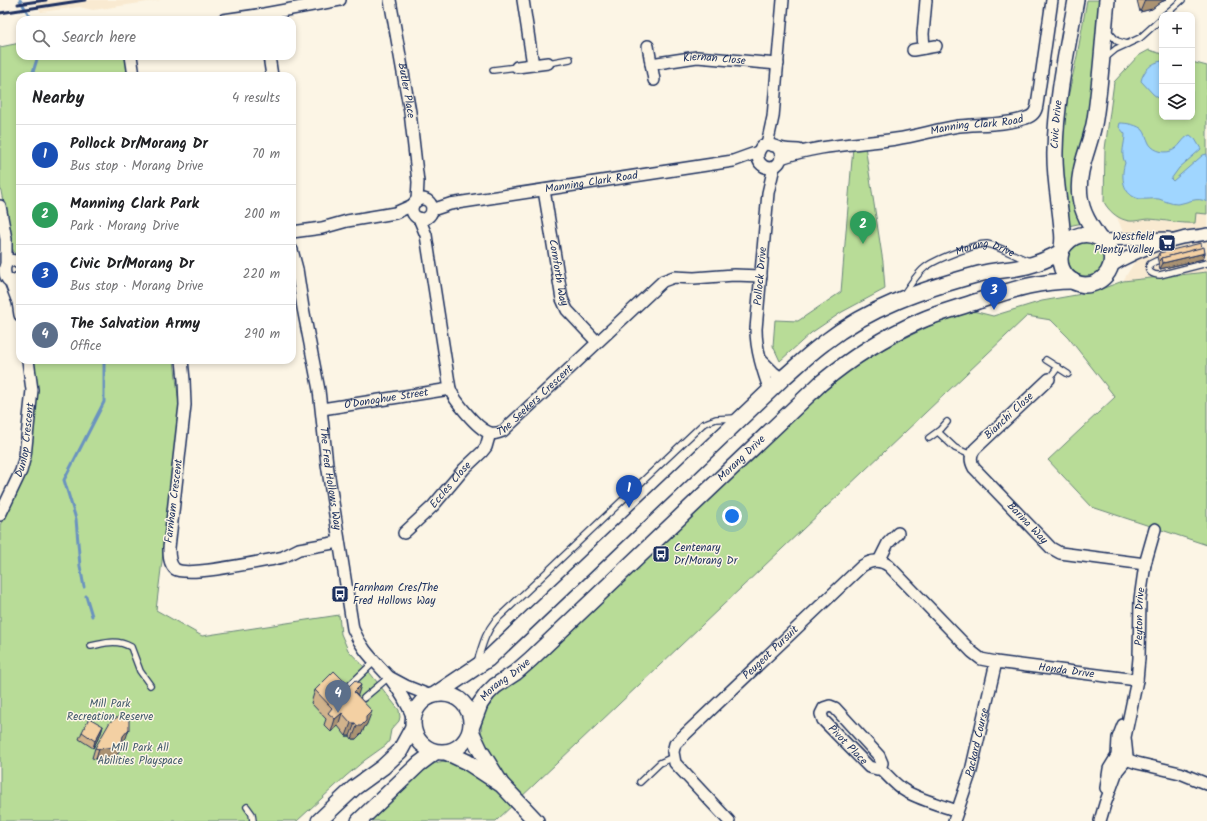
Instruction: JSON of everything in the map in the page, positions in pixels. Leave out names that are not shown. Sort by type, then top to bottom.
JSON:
[{"type":"main road","name":"Civic Drive","points":[[1062,251],[1063,232],[1057,190],[1055,151],[1063,76],[1076,0]]},
{"type":"main road","points":[[1101,239],[1085,234],[1078,235],[1066,243],[1060,259],[1063,272],[1073,282],[1084,285],[1095,283],[1104,277],[1110,267],[1111,256],[1106,245],[1090,225],[1084,214],[1080,197],[1081,170],[1095,121],[1107,0]]},
{"type":"main road","name":"Morang Drive","points":[[433,695],[474,670],[488,659],[782,379],[824,342],[853,323],[902,298],[982,273],[1028,266],[1062,251]]},
{"type":"main road","name":"Morang Drive","points":[[471,730],[480,704],[495,686],[515,673],[531,659],[836,370],[884,339],[921,321],[1033,284],[1073,282]]},
{"type":"main road","points":[[320,821],[354,788],[391,760],[400,751],[413,722],[416,709],[422,701],[433,695],[450,695],[463,702],[472,719],[471,730],[467,739],[461,746],[454,750],[440,752],[419,764],[359,821]]},
{"type":"main road","points":[[413,722],[415,736],[420,743],[427,748],[467,762],[502,785]]},
{"type":"main road","points":[[471,730],[480,750],[502,785],[536,821]]},
{"type":"street","points":[[269,16],[340,0]]},
{"type":"street","name":"Butler Place","points":[[390,0],[410,112],[422,209]]},
{"type":"street","points":[[523,0],[532,65]]},
{"type":"street","name":"Pollock Drive","points":[[770,391],[765,378],[758,348],[756,329],[783,0]]},
{"type":"street","points":[[926,0],[923,34],[919,49],[936,46]]},
{"type":"street","name":"Manning Clark Road","points":[[296,232],[322,228],[347,221],[450,204],[770,155],[846,144],[896,139],[939,129],[1009,121],[1030,116],[1035,112],[1037,105],[1052,0]]},
{"type":"street","points":[[648,46],[654,80]]},
{"type":"street","name":"Kiernan Close","points":[[652,64],[697,57],[778,64]]},
{"type":"street","points":[[132,60],[133,72]]},
{"type":"street","points":[[270,60],[271,72]]},
{"type":"street","points":[[517,67],[548,63]]},
{"type":"street","name":"Cornforth Way","points":[[544,190],[560,293],[564,305],[597,342]]},
{"type":"street","points":[[0,206],[6,239],[9,270],[16,295]]},
{"type":"street","name":"The Seekers Crescent","points":[[422,209],[450,389],[458,403],[483,430],[494,434],[503,431],[655,287],[668,278],[699,278],[734,275],[760,276]]},
{"type":"street","points":[[1110,267],[1139,251],[1182,238],[1207,234]]},
{"type":"street","points":[[1101,239],[1182,238]]},
{"type":"street","name":"The Fred Hollows Way","points":[[296,257],[297,269]]},
{"type":"street","name":"The Fred Hollows Way","points":[[296,265],[322,409],[327,464],[354,629],[361,645],[374,662],[389,677],[407,703],[413,722]]},
{"type":"street","points":[[761,359],[782,379]]},
{"type":"street","name":"Dunlop Crescent","points":[[0,515],[20,471],[25,456],[32,390],[29,364]]},
{"type":"street","name":"Farnham Crescent","points":[[182,364],[185,405],[169,548],[169,556],[172,565],[180,571],[195,572],[274,559],[283,557],[299,549],[339,542]]},
{"type":"street","name":"Bianchi Close","points":[[971,455],[975,449],[1049,379]]},
{"type":"street","name":"O'Donoghue Street","points":[[322,409],[450,389]]},
{"type":"street","name":"Eccles Close","points":[[404,533],[433,506],[464,469],[482,452],[486,447],[490,433]]},
{"type":"street","name":"Barina Way","points":[[971,455],[974,468],[1051,548],[1068,554],[1145,564]]},
{"type":"street","name":"Peyton Drive","points":[[1100,821],[1105,804],[1107,775],[1109,769],[1123,757],[1118,738],[1132,705],[1137,680],[1140,599],[1145,564],[1155,529]]},
{"type":"street","points":[[898,534],[888,543],[879,561],[889,566],[972,652],[981,659],[996,662]]},
{"type":"street","name":"Peugeot Pursuit","points":[[673,756],[674,747],[677,742],[845,582],[866,563],[871,561],[879,561]]},
{"type":"street","name":"Honda Drive","points":[[996,662],[1137,680]]},
{"type":"street","name":"Packard Course","points":[[955,816],[975,756],[996,662]]},
{"type":"street","name":"The Fred Hollows Way","points":[[389,677],[406,686],[433,695]]},
{"type":"street","name":"Pivot Place","points":[[880,768],[882,763],[881,759],[840,714],[830,706],[824,708],[822,710],[821,717],[869,767],[877,769],[880,768],[895,783],[906,791],[955,816]]},
{"type":"street","points":[[673,756],[678,767],[729,821]]},
{"type":"street","points":[[1123,757],[1180,773],[1207,784]]},
{"type":"lane","points":[[1168,12],[1182,0]]},
{"type":"lane","points":[[1101,63],[1111,52],[1140,38],[1159,21]]},
{"type":"lane","points":[[1104,26],[1117,41],[1127,44]]},
{"type":"lane","points":[[548,63],[570,59]]},
{"type":"lane","points":[[493,70],[517,67]]},
{"type":"lane","name":"Morang Drive","points":[[902,298],[922,270],[927,266],[938,260],[978,245],[988,244],[1028,261],[1037,263]]},
{"type":"lane","points":[[1170,258],[1150,264],[1150,272],[1152,274],[1160,275],[1207,263]]},
{"type":"lane","points":[[1046,360],[1068,374]]},
{"type":"lane","points":[[1049,379],[1058,367]]},
{"type":"lane","points":[[474,670],[486,634],[495,621],[703,424],[716,420],[741,418]]},
{"type":"lane","points":[[929,438],[938,432],[947,422]]},
{"type":"lane","points":[[938,432],[955,448],[971,455]]},
{"type":"lane","points":[[91,646],[113,642],[123,643],[131,647],[140,671],[150,685]]},
{"type":"lane","points":[[351,684],[374,662]]},
{"type":"lane","points":[[364,698],[389,677]]},
{"type":"lane","points":[[640,782],[660,762],[673,756]]},
{"type":"lane","points":[[246,808],[252,814],[253,821]]},
{"type":"shaded area","points":[[33,0],[161,0],[93,10],[79,7],[41,12]]},
{"type":"shaded area","name":"Westfield Plenty Valley","points":[[1195,213],[1207,214],[1207,272],[1123,281],[1135,261],[1116,215],[1123,220],[1148,219],[1183,224]]},
{"type":"green space","points":[[1087,0],[1102,0],[1083,223],[1068,226],[1061,174],[1063,120]]},
{"type":"green space","points":[[16,44],[16,60],[127,60],[128,72],[16,72],[16,255],[12,248],[0,186],[0,47]]},
{"type":"green space","points":[[1149,50],[1159,53],[1159,120],[1195,120],[1195,63],[1207,66],[1207,214],[1196,213],[1195,223],[1149,219],[1128,221],[1116,216],[1104,202],[1105,149],[1114,82],[1138,56]]},
{"type":"green space","points":[[865,146],[883,262],[885,289],[842,312],[811,333],[780,361],[773,346],[775,320],[798,321],[841,292],[853,147]]},
{"type":"green space","points":[[1086,240],[1096,243],[1101,248],[1104,258],[1101,268],[1096,273],[1086,276],[1076,273],[1071,268],[1068,258],[1071,248],[1076,243]]},
{"type":"green space","points":[[1207,272],[1207,545],[1092,507],[1048,460],[1115,397],[1068,337],[1051,320],[1027,316],[496,821],[370,821],[426,768],[435,763],[442,762],[459,764],[483,743],[481,731],[482,720],[491,702],[507,688],[526,675],[819,396],[850,370],[891,345],[934,324],[973,311],[993,316],[1042,301],[1093,292],[1123,281]]},
{"type":"green space","name":"Mill Park Recreation Reserve","points":[[33,364],[174,364],[180,414],[156,610],[202,636],[339,615],[341,634],[348,650],[370,673],[399,710],[399,721],[391,730],[389,741],[386,745],[346,776],[297,821],[0,821],[0,525],[27,466]]},
{"type":"water","points":[[1158,62],[1159,99],[1141,81],[1148,68]]},
{"type":"water","points":[[1120,123],[1126,123],[1141,128],[1152,147],[1161,152],[1174,150],[1187,136],[1190,135],[1195,139],[1201,149],[1179,168],[1171,179],[1173,181],[1203,155],[1207,154],[1207,202],[1203,200],[1196,200],[1175,204],[1159,199],[1140,199],[1130,194],[1125,187],[1123,177],[1125,163],[1123,152],[1125,134],[1119,127]]},
{"type":"building","points":[[1201,243],[1202,248],[1162,258],[1160,261],[1159,253]]},
{"type":"building","points":[[1204,247],[1205,253],[1163,263],[1162,258]]},
{"type":"building","points":[[334,671],[349,686],[355,680],[361,685],[354,692],[372,711],[366,717],[366,721],[361,726],[351,723],[342,713],[335,719],[328,713],[332,708],[315,690]]},
{"type":"building","points":[[121,715],[129,720],[129,729],[123,736],[121,746],[99,749],[95,748],[110,722]]},
{"type":"building","points":[[89,718],[103,726],[95,741],[82,732]]},
{"type":"waterway","points":[[20,0],[30,16]]},
{"type":"waterway","points":[[33,72],[37,60]]},
{"type":"waterway","points":[[84,587],[80,566],[76,519],[64,480],[104,402],[104,364]]},
{"type":"waterway","points":[[86,596],[92,616]]},
{"type":"railway","points":[[18,4],[46,0]]},
{"type":"railway","points":[[0,13],[85,0]]},
{"type":"place","name":"Westfield Plenty Valley","points":[[1167,243]]},
{"type":"place","name":"Manning Clark Park","points":[[863,244]]},
{"type":"place","name":"Civic Dr/Morang Dr","points":[[994,310]]},
{"type":"place","name":"Pollock Dr/Morang Dr","points":[[629,508]]},
{"type":"place","name":"Centenary Dr/Morang Dr","points":[[661,554]]},
{"type":"place","name":"Farnham Cres/The Fred Hollows Way","points":[[340,594]]},
{"type":"place","name":"The Salvation Army","points":[[338,713]]},
{"type":"park label","name":"Mill Park All Abilities Playspace","points":[[140,754]]}]
